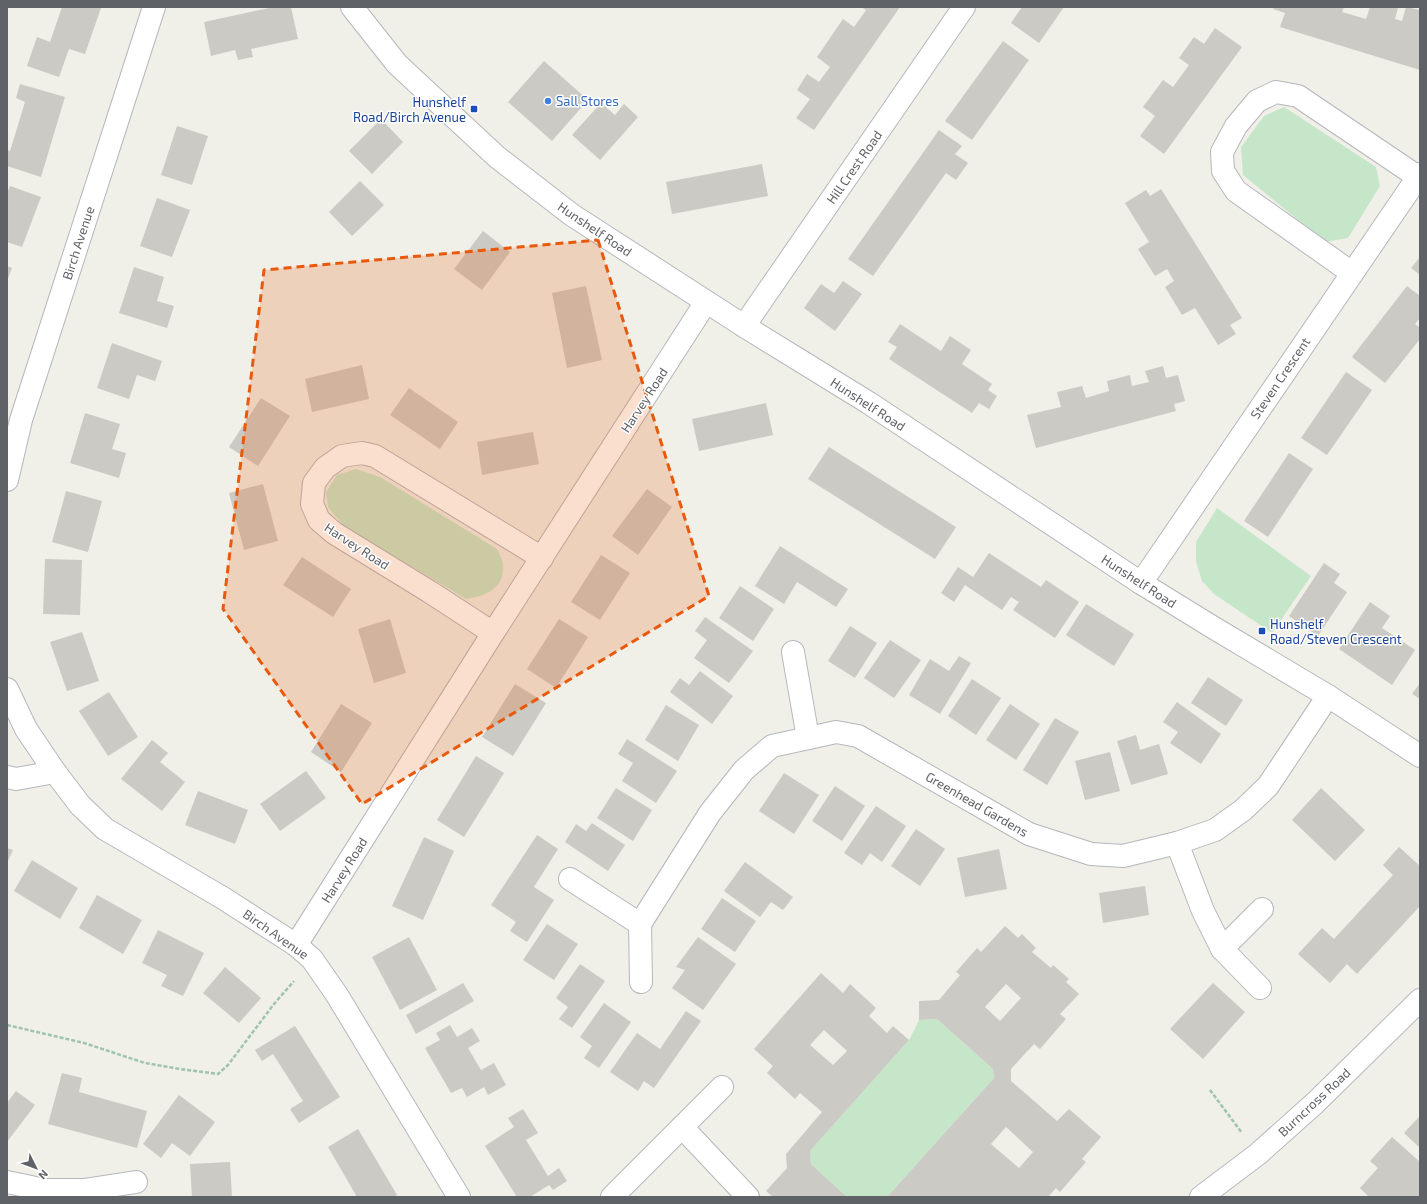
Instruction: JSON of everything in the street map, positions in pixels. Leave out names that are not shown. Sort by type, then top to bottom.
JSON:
[{"type":"street","name":"Birch Avenue","points":[[7,480],[21,420],[154,7]]},
{"type":"street","name":"Hunshelf Road","points":[[352,7],[397,64],[497,157],[572,215],[706,302],[869,403],[1141,583],[1328,696],[1420,756]]},
{"type":"street","name":"Hill Crest Road","points":[[744,326],[964,7]]},
{"type":"street","points":[[1352,273],[1236,191],[1223,171],[1222,152],[1236,126],[1257,101],[1263,98],[1276,92],[1298,96],[1419,175]]},
{"type":"street","name":"Steven Crescent","points":[[1141,583],[1419,175]]},
{"type":"street","name":"Harvey Road","points":[[304,952],[493,634],[706,302]]},
{"type":"street","name":"Harvey Road","points":[[493,634],[430,592],[334,534],[319,520],[312,504],[314,483],[325,468],[342,456],[362,453],[375,456],[542,558]]},
{"type":"street","points":[[793,652],[808,738]]},
{"type":"street","name":"Birch Avenue","points":[[7,689],[26,729],[55,772],[80,805],[105,829],[223,898],[304,952],[337,995],[459,1197]]},
{"type":"street","name":"Greenhead Gardens","points":[[640,924],[710,813],[744,770],[772,746],[836,732],[858,736],[1029,834],[1091,854],[1123,856],[1177,843],[1215,830],[1243,810],[1268,786],[1328,696]]},
{"type":"street","points":[[7,777],[16,779],[55,772]]},
{"type":"street","points":[[1177,843],[1203,911],[1222,949],[1260,988]]},
{"type":"street","points":[[570,879],[640,924],[641,982]]},
{"type":"street","points":[[1222,949],[1262,909]]},
{"type":"street","name":"Burncross Road","points":[[1201,1197],[1258,1154],[1315,1103],[1420,1000]]},
{"type":"street","points":[[612,1197],[722,1087]]},
{"type":"street","points":[[682,1127],[748,1197]]},
{"type":"street","points":[[7,1182],[45,1190],[84,1194],[136,1182]]},
{"type":"path","points":[[7,1025],[84,1043],[145,1062],[180,1069],[218,1074],[228,1065],[274,1004],[304,952]]},
{"type":"path","points":[[1210,1090],[1258,1154]]},
{"type":"highlighted area","points":[[598,240],[709,596],[362,804],[223,609],[264,270]]},
{"type":"green space","points":[[1284,107],[1376,167],[1380,186],[1348,238],[1325,242],[1243,175],[1241,147],[1264,116]]},
{"type":"green space","points":[[356,469],[380,477],[497,549],[503,564],[503,572],[498,585],[481,596],[466,599],[344,526],[328,507],[326,492],[337,475]]},
{"type":"green space","points":[[1217,508],[1311,576],[1272,633],[1214,594],[1202,581],[1196,561],[1196,542]]},
{"type":"green space","points":[[937,1019],[993,1069],[994,1078],[887,1197],[847,1197],[811,1164],[810,1151],[909,1040],[919,1020]]},
{"type":"building","points":[[62,7],[101,8],[85,54],[69,49],[59,77],[27,66],[37,37],[50,42]]},
{"type":"building","points":[[274,7],[291,7],[298,39],[251,49],[253,57],[238,60],[235,50],[211,56],[204,22]]},
{"type":"building","points":[[861,7],[900,7],[814,130],[796,118],[810,99],[797,90],[807,74],[819,82],[830,67],[817,57],[843,19],[854,27],[866,10]]},
{"type":"building","points":[[1022,7],[1064,7],[1039,43],[1011,23]]},
{"type":"building","points":[[1274,7],[1344,7],[1342,12],[1366,19],[1370,7],[1393,7],[1398,8],[1395,19],[1402,21],[1406,7],[1420,10],[1420,70],[1280,27],[1285,13],[1273,9]]},
{"type":"building","points":[[1215,28],[1242,47],[1164,154],[1140,136],[1155,116],[1143,107],[1163,80],[1173,87],[1189,65],[1179,58],[1194,37],[1204,44]]},
{"type":"building","points":[[1003,41],[1029,60],[972,140],[945,121]]},
{"type":"building","name":"Sall Stores","points":[[544,61],[588,100],[552,141],[508,102]]},
{"type":"building","points":[[20,84],[65,97],[41,177],[7,166],[7,150],[10,151],[25,102],[16,98]]},
{"type":"building","points":[[601,103],[615,115],[624,104],[638,117],[600,160],[572,135]]},
{"type":"building","points":[[381,119],[403,142],[372,174],[349,151]]},
{"type":"building","points":[[177,126],[208,136],[192,185],[161,175]]},
{"type":"building","points":[[939,130],[962,146],[955,154],[968,163],[956,180],[946,173],[873,276],[848,259]]},
{"type":"building","points":[[762,164],[768,196],[672,214],[666,182]]},
{"type":"building","points":[[360,181],[384,205],[352,236],[329,212]]},
{"type":"building","points":[[10,186],[41,197],[22,247],[7,242],[7,193]]},
{"type":"building","points":[[1161,189],[1242,318],[1230,325],[1236,334],[1218,345],[1195,308],[1182,315],[1165,287],[1174,281],[1167,269],[1155,276],[1138,249],[1149,242],[1125,203],[1146,190],[1150,196]]},
{"type":"building","points":[[157,198],[190,210],[172,257],[140,246]]},
{"type":"building","points":[[483,231],[510,252],[482,290],[454,269]]},
{"type":"building","points":[[1420,257],[1420,275],[1411,268]]},
{"type":"building","points":[[7,266],[12,268],[7,281]]},
{"type":"building","points":[[134,267],[164,277],[157,301],[174,306],[167,328],[119,313]]},
{"type":"building","points":[[843,281],[862,294],[835,331],[804,308],[821,284],[834,293]]},
{"type":"building","points":[[586,286],[602,360],[567,368],[552,293]]},
{"type":"building","points":[[1407,286],[1420,296],[1420,318],[1415,324],[1420,328],[1420,339],[1385,383],[1352,357]]},
{"type":"building","points":[[900,324],[941,351],[950,336],[971,350],[962,364],[992,384],[988,390],[997,396],[989,409],[979,403],[972,413],[889,359],[897,347],[888,342]]},
{"type":"building","points":[[112,343],[162,361],[155,381],[137,375],[129,399],[97,388]]},
{"type":"building","points":[[362,365],[369,399],[312,412],[305,379]]},
{"type":"building","points":[[1163,366],[1166,378],[1178,375],[1185,401],[1174,404],[1176,411],[1036,448],[1027,415],[1061,407],[1057,392],[1082,386],[1086,398],[1109,391],[1107,381],[1130,375],[1132,386],[1149,382],[1145,371]]},
{"type":"building","points":[[1346,372],[1372,390],[1327,455],[1301,438]]},
{"type":"building","points":[[409,388],[458,422],[440,449],[390,415]]},
{"type":"building","points":[[261,398],[290,416],[258,466],[229,447]]},
{"type":"building","points":[[766,403],[773,435],[699,451],[692,419]]},
{"type":"building","points":[[85,413],[120,424],[112,449],[126,453],[119,478],[70,463]]},
{"type":"building","points":[[533,432],[539,464],[482,475],[477,442]]},
{"type":"building","points":[[829,447],[956,527],[935,559],[808,479]]},
{"type":"building","points":[[1289,453],[1313,469],[1268,537],[1244,521]]},
{"type":"building","points":[[263,484],[278,541],[244,550],[229,493]]},
{"type":"building","points":[[647,489],[672,507],[638,555],[612,536]]},
{"type":"building","points":[[66,491],[102,501],[88,552],[52,542]]},
{"type":"building","points":[[780,546],[848,589],[836,607],[797,582],[784,604],[755,586]]},
{"type":"building","points":[[989,553],[1041,587],[1046,580],[1079,602],[1055,638],[1013,610],[1019,602],[1011,597],[1002,610],[965,585],[954,602],[941,593],[958,567],[973,577]]},
{"type":"building","points":[[601,555],[630,573],[600,620],[571,602]]},
{"type":"building","points":[[302,557],[351,589],[333,617],[283,585]]},
{"type":"building","points":[[45,559],[82,560],[80,615],[43,614]]},
{"type":"building","points":[[1324,563],[1340,574],[1334,583],[1347,592],[1318,636],[1289,616]]},
{"type":"building","points":[[740,586],[774,609],[753,641],[719,618]]},
{"type":"building","points":[[1370,602],[1390,616],[1382,628],[1415,650],[1392,685],[1339,649]]},
{"type":"building","points":[[1086,604],[1134,634],[1114,666],[1066,635]]},
{"type":"building","points":[[705,617],[753,651],[729,683],[694,658],[707,640],[695,631]]},
{"type":"building","points":[[390,619],[406,673],[374,683],[358,629]]},
{"type":"building","points":[[559,619],[588,637],[556,688],[527,669]]},
{"type":"building","points":[[850,626],[877,643],[855,678],[828,661]]},
{"type":"building","points":[[82,632],[99,681],[67,691],[50,642]]},
{"type":"building","points":[[890,640],[921,660],[894,698],[864,678]]},
{"type":"building","points":[[959,656],[971,663],[940,714],[909,695],[930,659],[949,671]]},
{"type":"building","points":[[700,671],[733,696],[712,724],[670,692],[680,678],[689,685]]},
{"type":"building","points":[[1208,677],[1243,700],[1226,726],[1191,703]]},
{"type":"building","points":[[972,679],[1001,698],[976,735],[948,716]]},
{"type":"building","points":[[1420,683],[1420,699],[1412,694]]},
{"type":"building","points":[[515,684],[546,703],[513,756],[482,737]]},
{"type":"building","points":[[109,692],[138,737],[108,756],[79,711]]},
{"type":"building","points":[[1177,702],[1221,734],[1201,764],[1170,743],[1178,732],[1163,722]]},
{"type":"building","points":[[341,704],[372,723],[341,772],[311,752]]},
{"type":"building","points":[[1010,704],[1040,724],[1016,760],[986,740]]},
{"type":"building","points":[[666,705],[699,725],[678,761],[645,740]]},
{"type":"building","points":[[1055,718],[1079,732],[1047,785],[1023,770]]},
{"type":"building","points":[[1136,735],[1140,750],[1159,744],[1168,774],[1131,785],[1117,741]]},
{"type":"building","points":[[627,739],[677,771],[656,803],[622,781],[633,763],[618,754]]},
{"type":"building","points":[[152,740],[168,753],[160,762],[185,782],[162,811],[121,779]]},
{"type":"building","points":[[1110,752],[1120,791],[1085,800],[1075,761]]},
{"type":"building","points":[[476,756],[504,773],[464,837],[437,820]]},
{"type":"building","points":[[306,771],[326,798],[280,831],[260,804]]},
{"type":"building","points":[[784,773],[819,795],[794,834],[759,811]]},
{"type":"building","points":[[835,786],[865,806],[842,841],[812,821]]},
{"type":"building","points":[[616,788],[652,810],[633,841],[597,818]]},
{"type":"building","points":[[1321,788],[1365,830],[1335,861],[1292,820]]},
{"type":"building","points":[[198,791],[248,810],[235,844],[185,825]]},
{"type":"building","points":[[876,806],[906,826],[882,862],[870,853],[862,865],[844,853]]},
{"type":"building","points":[[592,823],[625,845],[608,871],[565,842],[576,824],[586,831]]},
{"type":"building","points":[[916,829],[945,849],[920,886],[891,866]]},
{"type":"building","points":[[537,835],[558,849],[534,887],[554,900],[527,942],[510,931],[516,922],[491,905]]},
{"type":"building","points":[[424,837],[454,851],[423,920],[392,906]]},
{"type":"building","points":[[1399,847],[1420,866],[1420,906],[1357,974],[1347,964],[1330,983],[1298,954],[1322,928],[1334,939],[1393,875],[1383,865]]},
{"type":"building","points":[[7,848],[13,850],[7,863]]},
{"type":"building","points":[[999,849],[1007,889],[965,897],[957,858]]},
{"type":"building","points":[[32,860],[78,888],[60,919],[14,891]]},
{"type":"building","points":[[745,862],[793,897],[783,910],[771,902],[760,917],[724,891]]},
{"type":"building","points":[[1145,886],[1149,915],[1103,923],[1099,893]]},
{"type":"building","points":[[97,895],[142,920],[123,954],[79,928]]},
{"type":"building","points":[[722,898],[756,921],[735,952],[701,929]]},
{"type":"building","points":[[547,924],[578,944],[554,980],[523,960]]},
{"type":"building","points":[[1005,926],[1018,938],[1022,934],[1036,948],[1032,952],[1051,968],[1053,965],[1069,979],[1066,982],[1079,994],[1060,1014],[1066,1019],[1040,1049],[1034,1044],[1011,1069],[1011,1081],[1057,1121],[1069,1109],[1101,1137],[1082,1159],[1086,1162],[1060,1192],[1056,1188],[1048,1197],[887,1197],[994,1078],[993,1069],[937,1019],[919,1020],[919,1001],[939,1000],[960,975],[956,972],[977,948],[981,952]],"holes":[[[1006,984],[1021,998],[1000,1021],[985,1007]],[[1006,1127],[1033,1152],[1019,1168],[991,1144]]]},
{"type":"building","points":[[158,930],[204,953],[183,996],[161,986],[167,975],[142,963]]},
{"type":"building","points":[[409,937],[437,990],[400,1010],[372,957]]},
{"type":"building","points":[[698,937],[736,964],[703,1010],[672,988],[685,970],[676,967]]},
{"type":"building","points":[[580,964],[605,981],[572,1028],[559,1019],[568,1007],[556,998]]},
{"type":"building","points":[[225,967],[261,998],[239,1023],[203,993]]},
{"type":"building","points":[[821,973],[843,993],[850,984],[876,1008],[869,1016],[887,1033],[893,1026],[909,1040],[810,1151],[811,1164],[847,1197],[773,1197],[766,1191],[787,1168],[786,1154],[822,1112],[800,1093],[795,1099],[767,1073],[773,1066],[754,1049]],"holes":[[[824,1030],[847,1051],[833,1065],[810,1045]]]},
{"type":"building","points":[[463,983],[474,1001],[416,1034],[406,1015]]},
{"type":"building","points":[[1213,983],[1245,1012],[1203,1059],[1170,1029]]},
{"type":"building","points":[[604,1003],[631,1022],[599,1068],[584,1058],[592,1046],[580,1037]]},
{"type":"building","points":[[686,1011],[701,1021],[654,1088],[644,1081],[638,1091],[610,1072],[637,1033],[660,1049]]},
{"type":"building","points":[[450,1025],[457,1037],[472,1028],[480,1041],[468,1048],[481,1070],[494,1063],[506,1085],[488,1095],[484,1087],[467,1097],[462,1088],[451,1093],[425,1048],[440,1040],[436,1033]]},
{"type":"building","points":[[295,1026],[340,1097],[299,1123],[290,1109],[303,1101],[273,1054],[262,1061],[255,1050]]},
{"type":"building","points":[[62,1073],[82,1078],[79,1092],[147,1111],[137,1148],[48,1124]]},
{"type":"building","points":[[16,1091],[35,1105],[7,1142],[7,1103]]},
{"type":"building","points":[[179,1095],[215,1122],[190,1156],[172,1143],[161,1158],[143,1144]]},
{"type":"building","points":[[523,1109],[538,1133],[526,1140],[548,1176],[559,1168],[567,1181],[553,1190],[549,1185],[530,1197],[517,1197],[485,1146],[514,1127],[508,1118]]},
{"type":"building","points":[[1420,1116],[1420,1148],[1404,1133]]},
{"type":"building","points":[[358,1129],[397,1195],[393,1197],[357,1197],[328,1147]]},
{"type":"building","points":[[1392,1137],[1420,1162],[1420,1197],[1369,1197],[1360,1188],[1378,1168],[1370,1161]]},
{"type":"building","points":[[230,1162],[232,1197],[192,1197],[190,1164]]},
{"type":"place","name":"Sall Stores","points":[[548,101]]},
{"type":"place","name":"Hunshelf Road/Birch Avenue","points":[[474,109]]},
{"type":"place","name":"Hunshelf Road/Steven Crescent","points":[[1262,631]]}]
